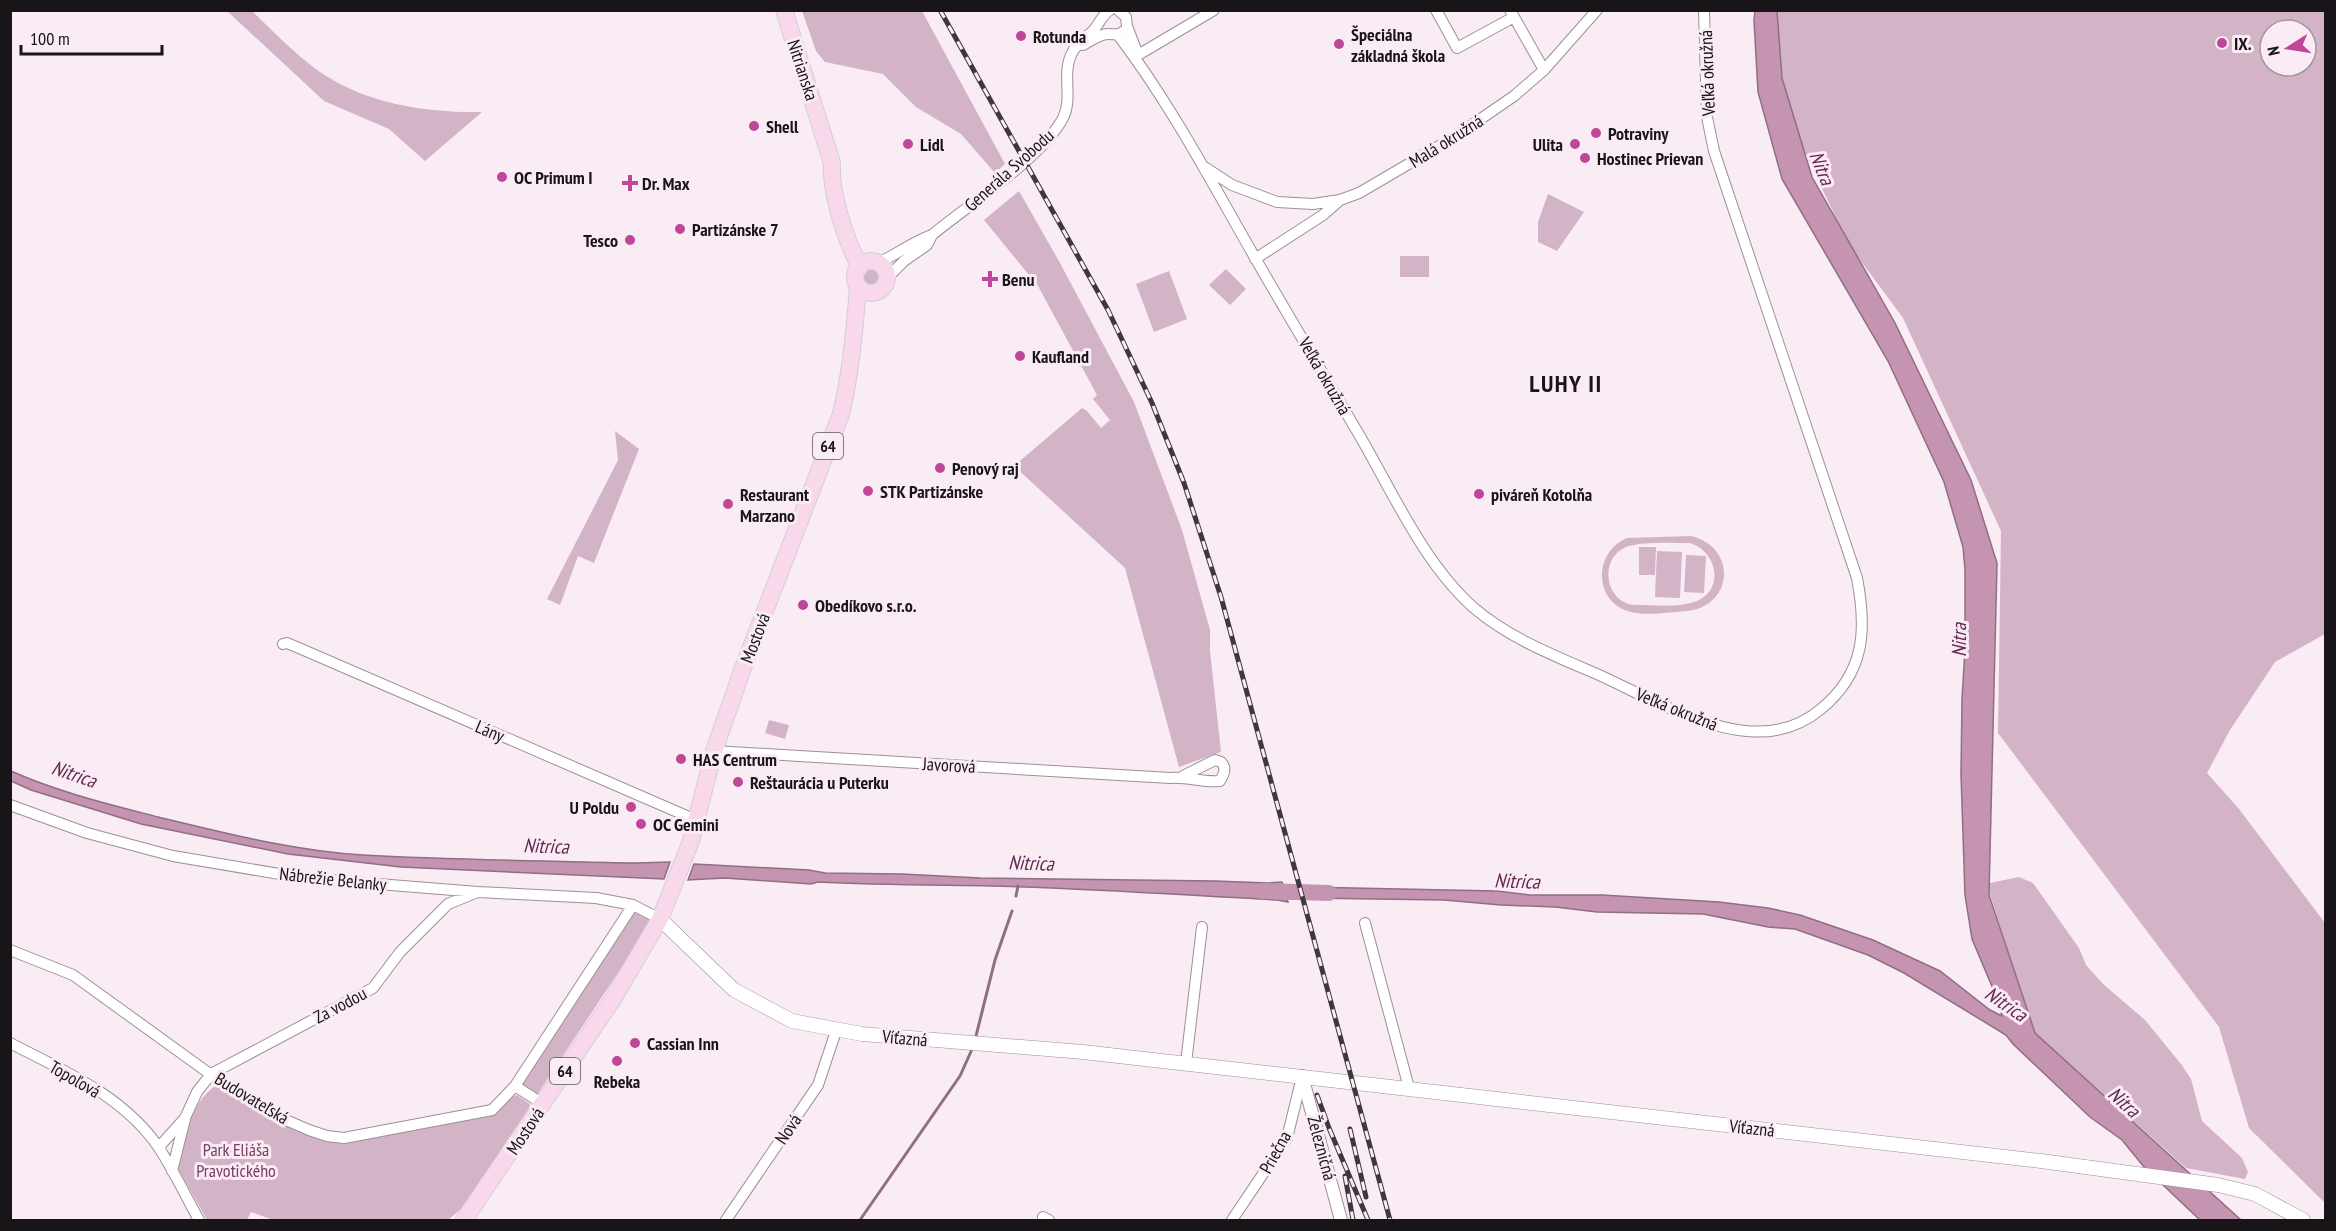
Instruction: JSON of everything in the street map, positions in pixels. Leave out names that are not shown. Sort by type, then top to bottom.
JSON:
[{"type":"main road","name":"Nitrianska","points":[[784,10],[832,163],[833,184],[848,244],[869,264]]},
{"type":"main road","points":[[865,290],[882,289],[887,278],[885,270],[869,264]]},
{"type":"main road","name":"64","points":[[865,290],[856,277],[869,264]]},
{"type":"main road","name":"Mostová","points":[[465,1220],[613,999],[660,919],[688,849],[714,751],[743,668],[841,414],[848,386],[847,376],[853,338],[865,290]]},
{"type":"main road","name":"Víťazná","points":[[660,919],[735,990],[792,1021],[836,1031],[1083,1052],[2041,1161],[2218,1185],[2250,1193],[2303,1221]]},
{"type":"street","points":[[1118,10],[1126,17],[1126,26],[1143,67],[1203,166]]},
{"type":"street","points":[[1138,55],[1214,10]]},
{"type":"street","points":[[1436,10],[1457,48],[1512,14],[1544,70]]},
{"type":"street","name":"Malá okružná","points":[[1203,166],[1232,185],[1277,202],[1313,204],[1340,200],[1359,193],[1454,138],[1514,96],[1544,70],[1597,10]]},
{"type":"street","name":"Veľká okružná","points":[[1203,166],[1255,259],[1433,561],[1448,582],[1475,609],[1518,637],[1561,658],[1717,727],[1741,732],[1770,731],[1805,720],[1821,710],[1845,686],[1861,648],[1863,609],[1857,578],[1714,151],[1707,117],[1704,10]]},
{"type":"street","points":[[1105,14],[1103,28],[1113,34],[1143,67]]},
{"type":"street","points":[[1072,53],[1105,14]]},
{"type":"street","points":[[1072,53],[1126,26]]},
{"type":"street","name":"Generála Svobodu","points":[[869,264],[900,253],[916,241],[932,235],[1025,161],[1054,132],[1064,116],[1068,100],[1072,53]]},
{"type":"street","name":"Malá okružná","points":[[1255,259],[1323,215],[1340,200]]},
{"type":"street","name":"Generála Svobodu","points":[[887,278],[904,261],[927,245],[932,235]]},
{"type":"street","name":"Lány","points":[[283,644],[299,648],[696,820]]},
{"type":"street","name":"Javorová","points":[[714,751],[1164,778],[1184,776]]},
{"type":"street","name":"Nábrežie Belanky","points":[[10,806],[87,833],[173,856],[303,878],[478,892],[596,898],[633,905],[660,919]]},
{"type":"street","name":"Za vodou","points":[[211,1074],[373,988],[400,952],[448,904],[478,892]]},
{"type":"street","name":"Budovateľská","points":[[10,950],[73,975],[228,1088],[286,1120],[327,1136],[344,1138],[492,1110],[515,1086],[633,905]]},
{"type":"street","points":[[1365,923],[1408,1088]]},
{"type":"street","points":[[1186,1064],[1202,927]]},
{"type":"street","name":"Nová","points":[[726,1221],[818,1085],[836,1031]]},
{"type":"street","name":"Topoľová","points":[[10,1043],[96,1088],[132,1118],[159,1147],[199,1221]]},
{"type":"street","points":[[172,1171],[185,1118],[196,1092],[211,1074]]},
{"type":"street","name":"Priečna","points":[[1232,1221],[1287,1138],[1302,1076]]},
{"type":"street","name":"Železničná","points":[[1302,1076],[1341,1221]]},
{"type":"street","points":[[515,1086],[543,1104]]},
{"type":"street","points":[[159,1147],[185,1118]]},
{"type":"green space","points":[[1776,10],[2325,11],[2325,634],[2275,662],[2230,730],[2207,773],[2239,809],[2325,923],[2325,1203],[2249,1128],[2219,1027],[1998,733],[2001,531],[1903,318],[1849,245],[1790,121],[1774,23]]},
{"type":"green space","points":[[227,11],[252,11],[288,46],[319,71],[345,87],[383,101],[422,109],[482,112],[425,161],[389,129],[324,101]]},
{"type":"green space","points":[[802,11],[922,11],[1005,164],[995,173],[961,134],[916,107],[883,74],[825,62],[816,51]]},
{"type":"green space","points":[[1019,191],[1134,402],[1182,530],[1210,630],[1210,651],[1221,752],[1179,767],[1125,568],[1014,466],[1082,408],[1101,428],[1110,420],[1093,399],[1097,395],[1038,286],[984,220]]},
{"type":"green space","points":[[1548,194],[1584,212],[1557,251],[1538,242],[1538,222]]},
{"type":"green space","points":[[1400,256],[1429,256],[1429,277],[1400,277]]},
{"type":"green space","points":[[871,267],[879,270],[882,278],[879,286],[871,289],[863,286],[860,278],[863,270]]},
{"type":"green space","points":[[1226,269],[1246,289],[1230,305],[1209,285]]},
{"type":"green space","points":[[1169,271],[1187,319],[1154,332],[1136,284]]},
{"type":"green space","points":[[615,431],[639,449],[594,563],[578,556],[560,605],[547,599],[618,460]]},
{"type":"green space","points":[[1691,536],[1706,542],[1716,552],[1722,563],[1724,575],[1721,588],[1703,607],[1688,611],[1644,614],[1619,607],[1610,599],[1604,588],[1603,565],[1608,554],[1616,545],[1627,538]],"holes":[[[1666,543],[1690,543],[1699,547],[1711,562],[1714,579],[1712,588],[1697,601],[1675,605],[1637,605],[1626,603],[1612,590],[1609,581],[1611,561],[1626,547]]]},
{"type":"green space","points":[[1639,547],[1656,547],[1655,575],[1639,575]]},
{"type":"green space","points":[[1657,551],[1682,552],[1680,598],[1655,597]]},
{"type":"green space","points":[[1686,555],[1706,556],[1704,593],[1684,592]]},
{"type":"green space","points":[[769,720],[789,725],[785,739],[765,733]]},
{"type":"green space","points":[[2019,877],[2033,883],[2079,948],[2086,965],[2103,984],[2145,1020],[2181,1064],[2191,1079],[2202,1121],[2242,1158],[2248,1172],[2245,1179],[2186,1168],[2034,1032],[1990,894],[1990,883]]},
{"type":"green space","points":[[634,910],[653,920],[537,1095],[519,1085]]},
{"type":"green space","name":"Park Eliáša Pravotického","points":[[216,1085],[285,1124],[316,1137],[343,1144],[493,1114],[504,1099],[517,1095],[530,1104],[528,1111],[461,1209],[448,1220],[273,1220],[251,1212],[247,1220],[207,1220],[177,1167],[189,1122],[200,1102]]},
{"type":"water","points":[[1755,11],[1777,11],[1782,78],[1812,177],[1895,323],[1971,480],[1997,563],[1989,895],[2035,1033],[2241,1220],[2200,1220],[2144,1167],[2122,1140],[2090,1117],[2006,1035],[1904,973],[1868,955],[1795,929],[1768,927],[1703,914],[1597,912],[1444,900],[1308,898],[1305,887],[1497,891],[1530,895],[1602,895],[1719,902],[1768,908],[1800,915],[1873,940],[1940,971],[1990,1010],[2002,1016],[1999,1003],[1972,939],[1965,895],[1961,774],[1965,650],[1963,547],[1944,482],[1888,361],[1782,179],[1758,92]]},
{"type":"water","points":[[11,771],[65,791],[158,817],[311,850],[431,858],[670,862],[664,879],[401,867],[288,854],[141,824],[31,790],[11,781]]},
{"type":"water","points":[[694,864],[809,870],[825,873],[980,878],[1282,882],[1288,902],[1026,887],[818,882],[811,884],[725,878],[688,880]]},
{"type":"waterway","points":[[1016,896],[1018,886]]},
{"type":"waterway","name":"Nitrica","points":[[1262,891],[1329,893]]},
{"type":"waterway","points":[[975,1040],[995,960],[1012,911]]},
{"type":"waterway","points":[[860,1220],[960,1076],[973,1047]]},
{"type":"railway","points":[[940,10],[1108,310],[1152,403],[1184,483],[1221,597],[1390,1220]]},
{"type":"railway","points":[[1317,1095],[1368,1220]]},
{"type":"railway","points":[[1350,1129],[1366,1197]]},
{"type":"railway","points":[[1345,1176],[1353,1220]]},
{"type":"place","name":"Rotunda","points":[[1021,36]]},
{"type":"place","name":"IX.","points":[[2222,43]]},
{"type":"place","name":"Špeciálna základná škola","points":[[1339,44]]},
{"type":"place","name":"Shell","points":[[754,126]]},
{"type":"place","name":"Potraviny","points":[[1596,133]]},
{"type":"place","name":"Lidl","points":[[908,144]]},
{"type":"place","name":"Ulita","points":[[1575,144]]},
{"type":"place","name":"Hostinec Prievan","points":[[1585,158]]},
{"type":"place","name":"OC Primum I","points":[[502,177]]},
{"type":"place","name":"Dr. Max","points":[[630,183]]},
{"type":"place","name":"Partizánske 7","points":[[680,229]]},
{"type":"place","name":"Tesco","points":[[630,240]]},
{"type":"place","name":"Benu","points":[[990,279]]},
{"type":"place","name":"Kaufland","points":[[1020,356]]},
{"type":"place","name":"Penový raj","points":[[940,468]]},
{"type":"place","name":"STK Partizánske","points":[[868,491]]},
{"type":"place","name":"piváreň Kotolňa","points":[[1479,494]]},
{"type":"place","name":"Restaurant Marzano","points":[[728,504]]},
{"type":"place","name":"Obedíkovo s.r.o.","points":[[803,605]]},
{"type":"place","name":"HAS Centrum","points":[[681,759]]},
{"type":"place","name":"Reštaurácia u Puterku","points":[[738,782]]},
{"type":"place","name":"U Poldu","points":[[631,807]]},
{"type":"place","name":"OC Gemini","points":[[641,824]]},
{"type":"place","name":"Cassian Inn","points":[[635,1043]]},
{"type":"place","name":"Rebeka","points":[[617,1061]]},
{"type":"district","name":"LUHY II","points":[[1566,383]]},
{"type":"water label","name":"Nitra","points":[[1822,168]]},
{"type":"water label","name":"Nitra","points":[[1959,640]]},
{"type":"water label","name":"Nitra","points":[[2124,1102]]}]
